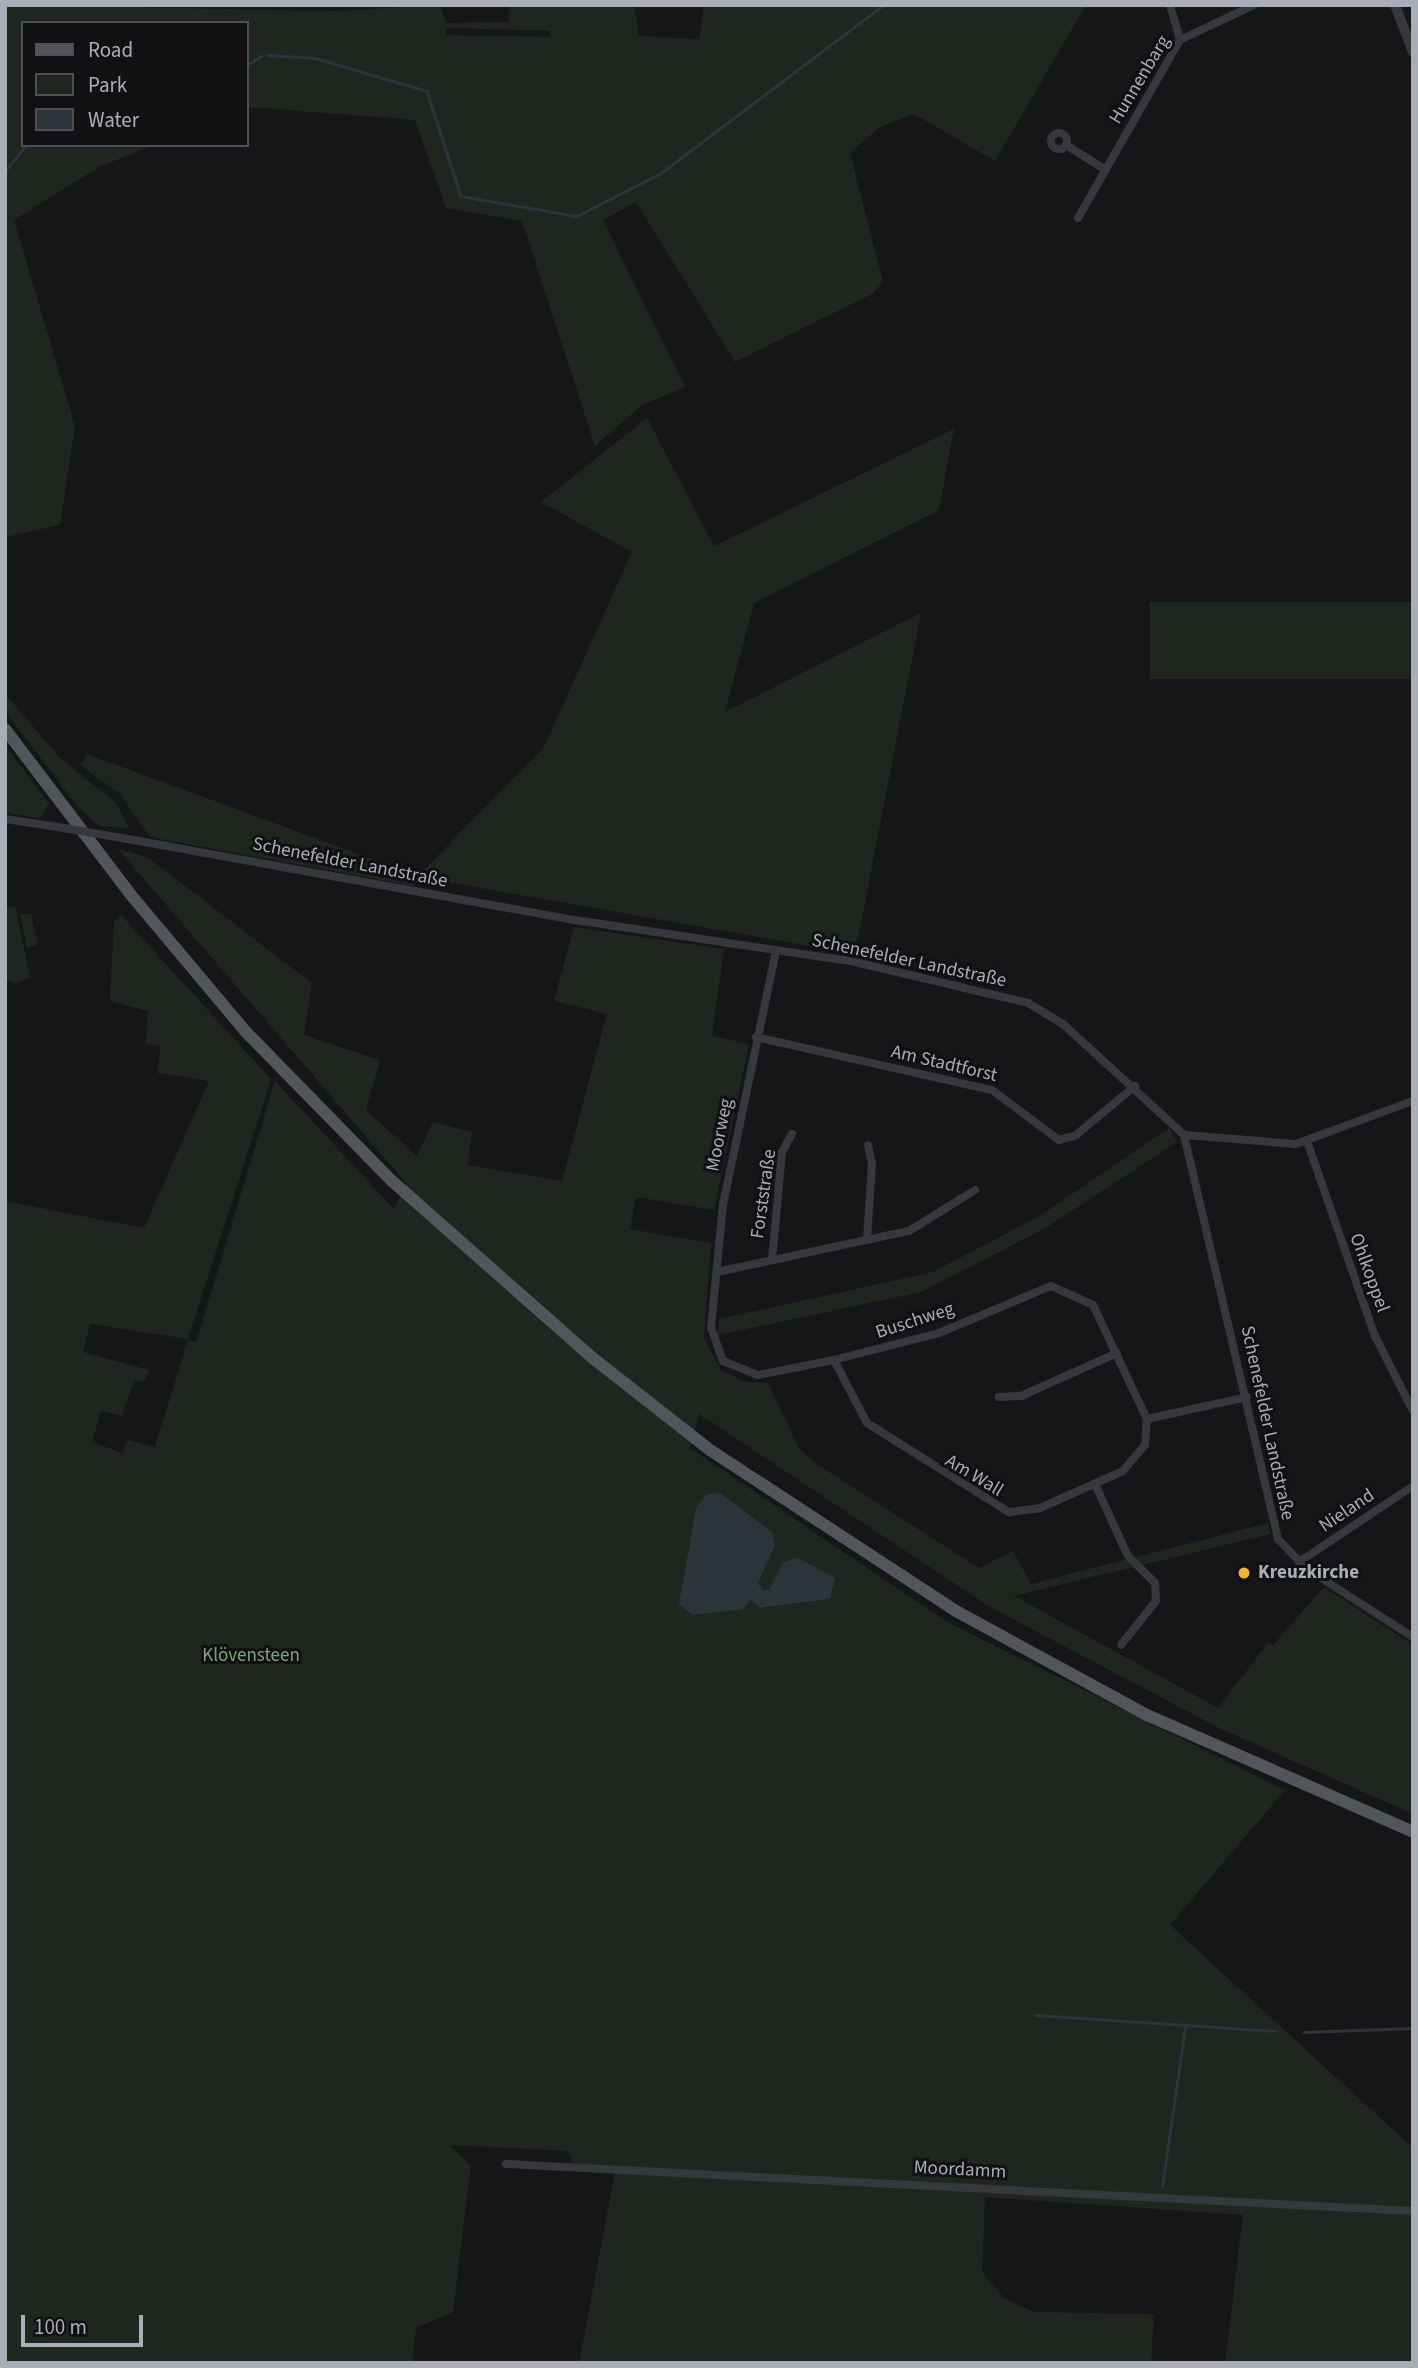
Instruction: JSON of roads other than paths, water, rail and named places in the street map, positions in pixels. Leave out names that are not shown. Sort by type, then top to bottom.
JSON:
[{"type":"main road","points":[[5,729],[131,895],[246,1032],[392,1181],[604,1368],[710,1450],[956,1611],[1159,1720],[1413,1832]]},
{"type":"street","points":[[1170,5],[1180,40]]},
{"type":"street","name":"Hunnenbarg","points":[[1078,218],[1180,40],[1254,5]]},
{"type":"street","points":[[1395,5],[1413,52]]},
{"type":"street","points":[[1066,145],[1106,170]]},
{"type":"street","name":"Schenefelder Landstraße","points":[[5,819],[776,951],[855,962],[1028,1003],[1063,1024],[1135,1086],[1184,1135],[1247,1397],[1269,1518],[1299,1562],[1413,1637]]},
{"type":"street","name":"Moorweg","points":[[711,1327],[732,1149],[776,951]]},
{"type":"street","name":"Am Stadtforst","points":[[756,1037],[992,1090],[1059,1140],[1076,1135],[1135,1086]]},
{"type":"street","points":[[1184,1135],[1307,1141],[1413,1101]]},
{"type":"street","name":"Forststraße","points":[[772,1260],[782,1152],[792,1134]]},
{"type":"street","name":"Ohlkoppel","points":[[1307,1141],[1375,1336],[1413,1412]]},
{"type":"street","points":[[867,1240],[868,1145]]},
{"type":"street","name":"Forststraße","points":[[717,1272],[921,1227],[975,1190]]},
{"type":"street","name":"Buschweg","points":[[711,1327],[723,1362],[746,1374],[834,1360],[939,1332],[1052,1286],[1093,1305],[1147,1419]]},
{"type":"street","points":[[999,1397],[1021,1396],[1117,1353]]},
{"type":"street","name":"Am Wall","points":[[834,1360],[867,1423],[998,1510],[1030,1511],[1095,1484],[1138,1458],[1147,1419]]},
{"type":"street","points":[[1147,1419],[1247,1397]]},
{"type":"street","points":[[1095,1484],[1128,1556],[1155,1583],[1156,1601],[1121,1645]]},
{"type":"street","name":"Nieland","points":[[1299,1562],[1413,1486]]},
{"type":"street","name":"Moordamm","points":[[506,2164],[1413,2211]]},
{"type":"water","points":[[720,1493],[772,1532],[775,1545],[758,1583],[762,1590],[769,1590],[783,1562],[798,1558],[835,1578],[830,1599],[761,1608],[750,1600],[743,1609],[692,1615],[679,1604],[696,1509],[706,1495]]},
{"type":"waterway","points":[[268,55],[315,58],[427,91],[461,196],[577,216],[661,173],[883,5]]},
{"type":"waterway","points":[[248,64],[261,56]]},
{"type":"waterway","points":[[5,171],[24,147]]},
{"type":"waterway","points":[[1036,2015],[1274,2031]]},
{"type":"waterway","points":[[1162,2187],[1185,2028]]},
{"type":"waterway","points":[[1304,2032],[1413,2028]]},
{"type":"place","name":"Kreuzkirche","points":[[1244,1573]]},
{"type":"park label","name":"Klövensteen","points":[[251,1656]]}]
